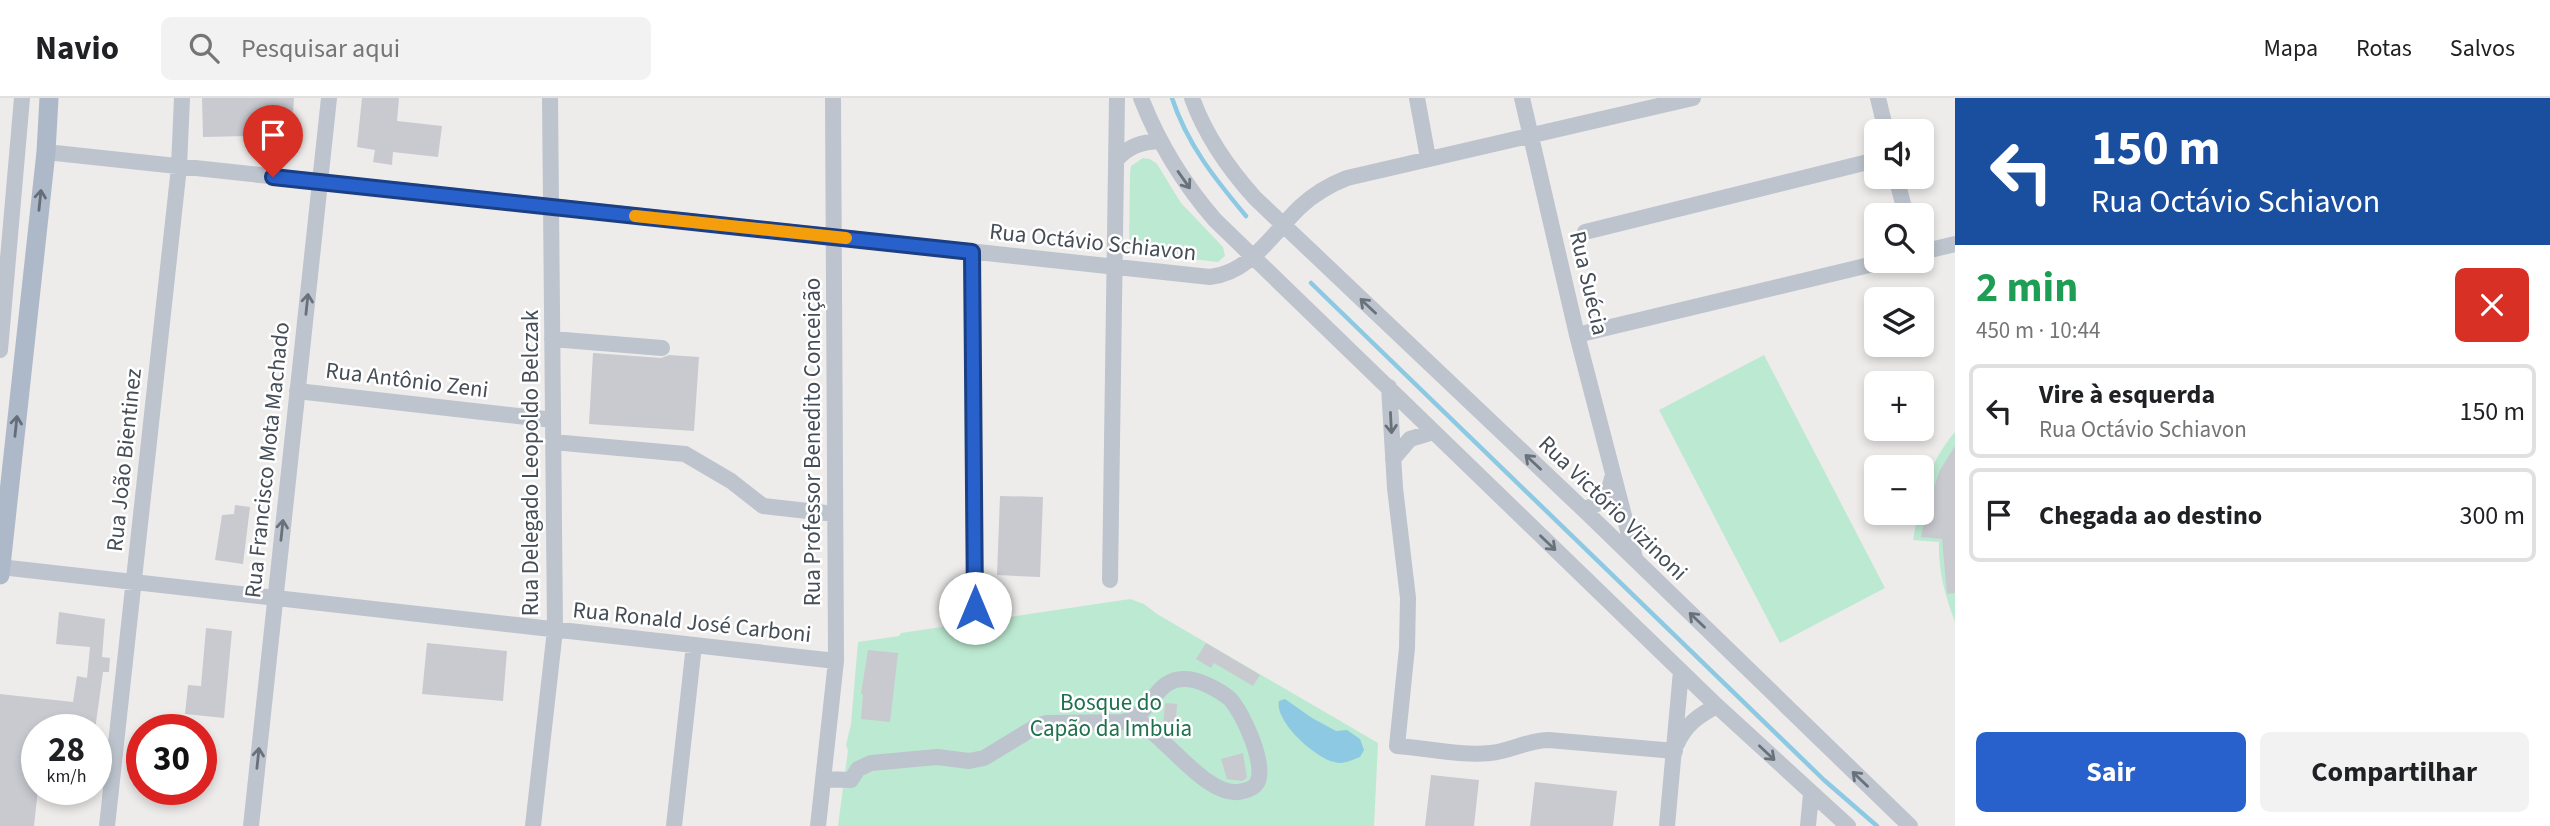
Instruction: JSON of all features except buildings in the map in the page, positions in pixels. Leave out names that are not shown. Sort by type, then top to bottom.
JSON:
[{"type":"main road","points":[[0,575],[46,152],[49,98]]},
{"type":"street","points":[[0,350],[22,98]]},
{"type":"street","name":"Rua João Bientinez","points":[[107,826],[179,167],[182,98]]},
{"type":"street","name":"Rua Francisco Mota Machado","points":[[251,826],[329,98]]},
{"type":"street","name":"Rua Delegado Leopoldo Belczak","points":[[533,826],[555,629],[550,98]]},
{"type":"street","name":"Rua Professor Benedito Conceição","points":[[818,826],[836,661],[833,98]]},
{"type":"street","points":[[1110,580],[1117,98]]},
{"type":"street","points":[[1141,98],[1160,141],[1185,183],[1252,257],[1717,706],[1848,826]]},
{"type":"street","name":"Rua Victório Vizinoni","points":[[1192,98],[1222,159],[1239,181],[1910,826]]},
{"type":"street","points":[[1417,98],[1428,158]]},
{"type":"street","name":"Rua Suécia","points":[[1522,98],[1577,335],[1635,560]]},
{"type":"street","name":"Rua Octávio Schiavon","points":[[46,152],[1210,277],[1233,271],[1252,257],[1312,197],[1335,183],[1428,158],[1693,98]]},
{"type":"street","points":[[1878,98],[1883,119]]},
{"type":"street","points":[[1116,160],[1124,151],[1136,145],[1160,141]]},
{"type":"street","points":[[1585,232],[1864,163]]},
{"type":"street","points":[[1934,249],[1955,244]]},
{"type":"street","points":[[972,252],[975,608]]},
{"type":"street","points":[[1577,335],[1864,266]]},
{"type":"street","points":[[552,339],[662,348]]},
{"type":"street","points":[[1389,387],[1393,459],[1408,598],[1407,648],[1397,746],[1485,753],[1549,740],[1675,751]]},
{"type":"street","name":"Rua Antônio Zeni","points":[[298,391],[553,420]]},
{"type":"street","points":[[1393,459],[1410,439],[1433,432]]},
{"type":"street","points":[[553,442],[685,454],[731,481],[763,506],[835,514]]},
{"type":"street","points":[[1583,509],[1601,503],[1609,493],[1612,478]]},
{"type":"street","name":"Rua Ronald José Carboni","points":[[0,567],[836,661]]},
{"type":"street","points":[[674,826],[694,645]]},
{"type":"street","points":[[1667,826],[1681,671]]},
{"type":"street","points":[[823,779],[851,780],[858,769],[871,763],[937,757],[969,761],[984,758],[1046,723],[1123,722],[1136,719],[1160,689],[1186,678],[1228,698],[1240,712],[1260,766],[1257,782],[1250,789],[1237,793],[1226,791],[1189,767],[1145,724],[1136,719]]},
{"type":"street","points":[[1675,751],[1686,727],[1717,706]]},
{"type":"street","points":[[1808,826],[1811,793]]},
{"type":"green space","points":[[1143,158],[1157,164],[1181,203],[1223,247],[1225,256],[1218,262],[1129,252],[1131,166]]},
{"type":"green space","points":[[1764,355],[1885,588],[1780,643],[1659,410]]},
{"type":"green space","points":[[1955,432],[1955,622],[1943,583],[1939,542],[1913,540],[1916,525],[1934,525],[1934,465]]},
{"type":"green space","name":"Bosque do Capão da Imbuia","points":[[1130,599],[1144,604],[1378,743],[1374,826],[838,826],[858,642],[899,636],[901,633]]},
{"type":"water","points":[[1285,699],[1336,731],[1347,730],[1360,739],[1364,750],[1360,757],[1338,763],[1317,754],[1298,738],[1283,718],[1279,701]]},
{"type":"waterway","points":[[1172,98],[1194,146],[1246,216]]},
{"type":"waterway","points":[[1311,283],[1824,780],[1877,826]]},
{"type":"slow traffic","points":[[635,216],[846,238]]},
{"type":"route","points":[[273,177],[972,252],[975,608]]}]
